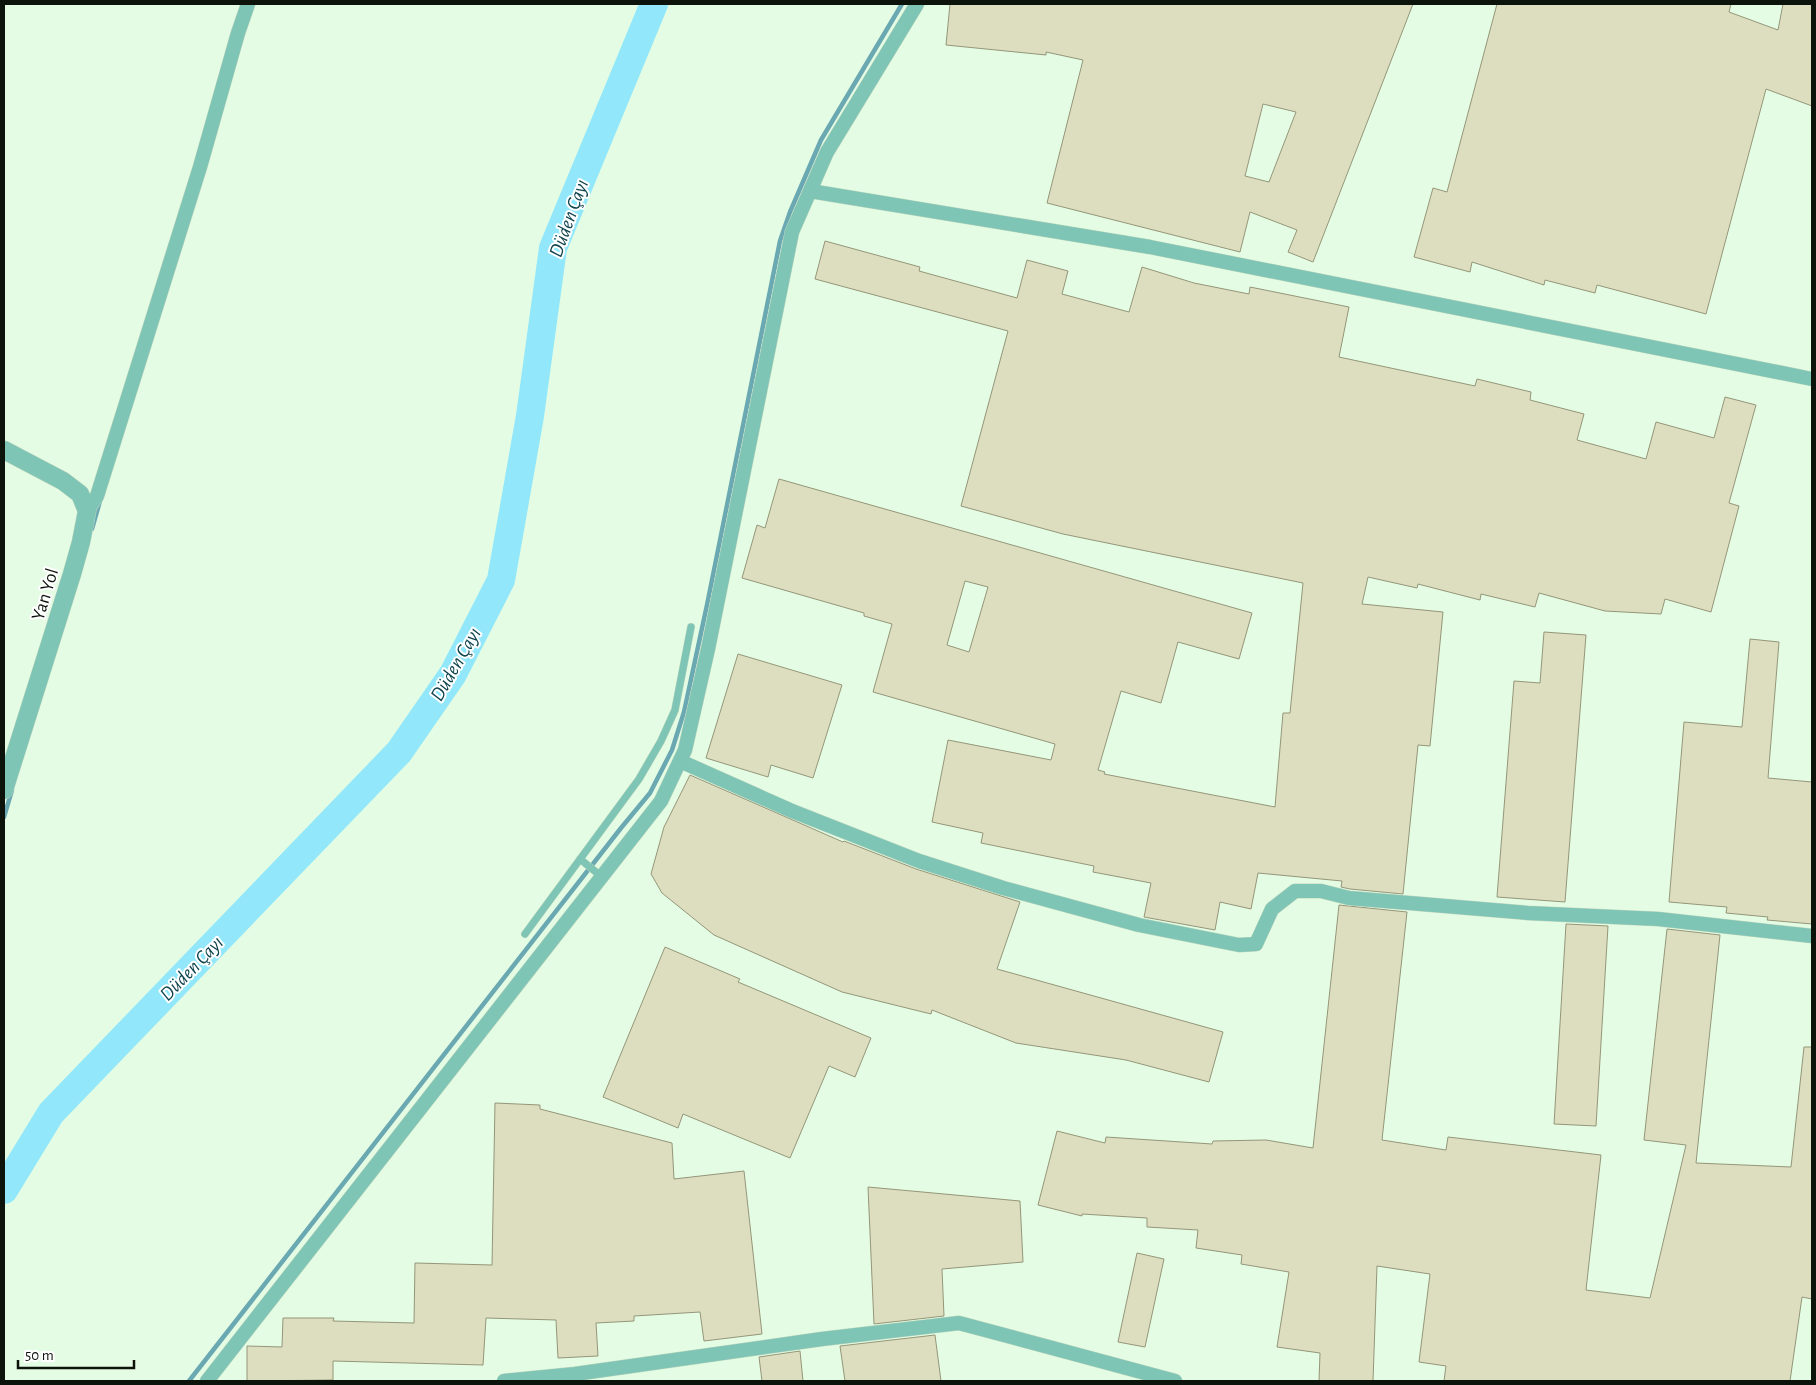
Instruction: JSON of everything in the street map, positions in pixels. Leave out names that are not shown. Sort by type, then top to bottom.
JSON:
[{"type":"street","points":[[87,511],[97,496],[248,4]]},
{"type":"street","points":[[207,1381],[662,801],[685,750],[708,649],[792,232],[827,152],[917,4]]},
{"type":"street","points":[[810,191],[1150,247],[1812,379]]},
{"type":"street","points":[[4,450],[63,481],[80,494],[87,511]]},
{"type":"street","name":"Yan Yol","points":[[4,790],[72,574],[87,511]]},
{"type":"street","points":[[680,761],[792,811],[929,864],[1003,888],[1139,925],[1239,946],[1256,944],[1272,908],[1296,892],[1321,891],[1349,898],[1528,913],[1658,919],[1812,936]]},
{"type":"street","points":[[504,1381],[575,1378],[822,1339],[960,1323],[1175,1381]]},
{"type":"lane","points":[[525,934],[639,779],[665,734],[675,710],[691,627]]},
{"type":"lane","points":[[580,859],[602,876]]},
{"type":"building","points":[[950,4],[1413,4],[1313,262],[1288,252],[1297,230],[1250,212],[1240,252],[1047,203],[1083,60],[1046,52],[1046,55],[946,45]],"holes":[[[1263,104],[1296,112],[1269,182],[1245,176]]]},
{"type":"building","points":[[1497,4],[1731,4],[1729,12],[1778,30],[1783,4],[1812,4],[1812,106],[1766,89],[1706,314],[1597,285],[1595,293],[1545,280],[1544,285],[1472,262],[1470,272],[1414,257],[1433,188],[1447,192]]},
{"type":"building","points":[[825,241],[920,267],[919,271],[1017,298],[1027,260],[1068,271],[1062,294],[1129,312],[1142,267],[1194,283],[1249,294],[1250,287],[1349,307],[1339,357],[1475,386],[1477,379],[1531,392],[1530,400],[1584,414],[1577,440],[1646,459],[1656,422],[1714,438],[1725,397],[1756,405],[1729,503],[1739,506],[1711,612],[1665,599],[1661,614],[1605,611],[1539,593],[1535,607],[1481,594],[1480,600],[1418,584],[1417,588],[1368,577],[1362,604],[1443,612],[1430,746],[1418,745],[1403,894],[1350,889],[1341,887],[1342,881],[1258,873],[1251,909],[1220,902],[1215,930],[1144,917],[1151,883],[1093,872],[1094,866],[981,843],[983,833],[932,822],[948,740],[1051,760],[1055,744],[873,692],[892,624],[864,616],[864,613],[742,578],[757,525],[765,528],[779,479],[1252,613],[1239,659],[1178,642],[1161,703],[1121,691],[1098,770],[1105,772],[1104,774],[1275,807],[1283,713],[1290,713],[1303,583],[1063,534],[961,506],[1008,331],[815,279]],"holes":[[[965,581],[988,587],[969,652],[947,645]]]},
{"type":"building","points":[[1544,632],[1586,635],[1565,902],[1497,897],[1514,681],[1540,683]]},
{"type":"building","points":[[1750,639],[1779,642],[1768,778],[1812,782],[1812,924],[1767,920],[1768,917],[1726,913],[1727,907],[1669,902],[1684,722],[1742,727]]},
{"type":"building","points":[[738,654],[842,685],[813,778],[771,765],[768,777],[706,758]]},
{"type":"building","points":[[690,775],[843,842],[916,869],[1020,902],[997,969],[1223,1032],[1209,1082],[1126,1060],[1016,1043],[932,1010],[931,1014],[842,992],[714,935],[662,893],[651,874],[664,827]]},
{"type":"building","points":[[1339,905],[1407,912],[1382,1140],[1446,1150],[1448,1137],[1601,1155],[1586,1290],[1650,1298],[1686,1145],[1644,1140],[1667,929],[1720,935],[1696,1163],[1791,1167],[1804,1047],[1812,1047],[1812,1299],[1802,1297],[1790,1381],[1444,1381],[1446,1366],[1419,1362],[1430,1274],[1377,1266],[1373,1381],[1319,1381],[1320,1353],[1277,1347],[1289,1272],[1241,1264],[1242,1255],[1196,1248],[1198,1230],[1147,1227],[1147,1218],[1082,1214],[1082,1216],[1038,1205],[1057,1131],[1105,1143],[1106,1137],[1212,1144],[1213,1141],[1266,1140],[1313,1148]]},
{"type":"building","points":[[1566,924],[1608,926],[1596,1126],[1554,1124]]},
{"type":"building","points":[[665,947],[740,979],[738,982],[871,1038],[855,1077],[829,1066],[790,1158],[683,1114],[678,1128],[603,1097]]},
{"type":"building","points":[[495,1103],[540,1105],[540,1109],[672,1143],[674,1179],[744,1171],[762,1334],[704,1341],[700,1312],[634,1316],[634,1321],[596,1323],[598,1356],[558,1358],[556,1320],[486,1318],[483,1365],[333,1361],[333,1380],[247,1381],[247,1346],[282,1347],[283,1318],[334,1318],[333,1321],[414,1323],[415,1263],[492,1265]]},
{"type":"building","points":[[868,1187],[1020,1201],[1023,1262],[942,1269],[944,1316],[874,1324]]},
{"type":"building","points":[[1137,1253],[1164,1259],[1145,1347],[1118,1342]]},
{"type":"building","points":[[935,1335],[941,1381],[845,1381],[840,1346]]},
{"type":"building","points":[[800,1351],[803,1381],[762,1381],[759,1357]]},
{"type":"waterway","name":"Düden Çayı","points":[[4,1190],[51,1113],[399,752],[453,674],[501,580],[530,416],[553,248],[654,4]]},
{"type":"waterway","points":[[189,1381],[650,793],[672,750],[684,712],[780,241],[790,212],[821,140],[902,4]]},
{"type":"waterway","points":[[92,529],[100,501]]},
{"type":"waterway","points":[[4,817],[12,790]]}]
